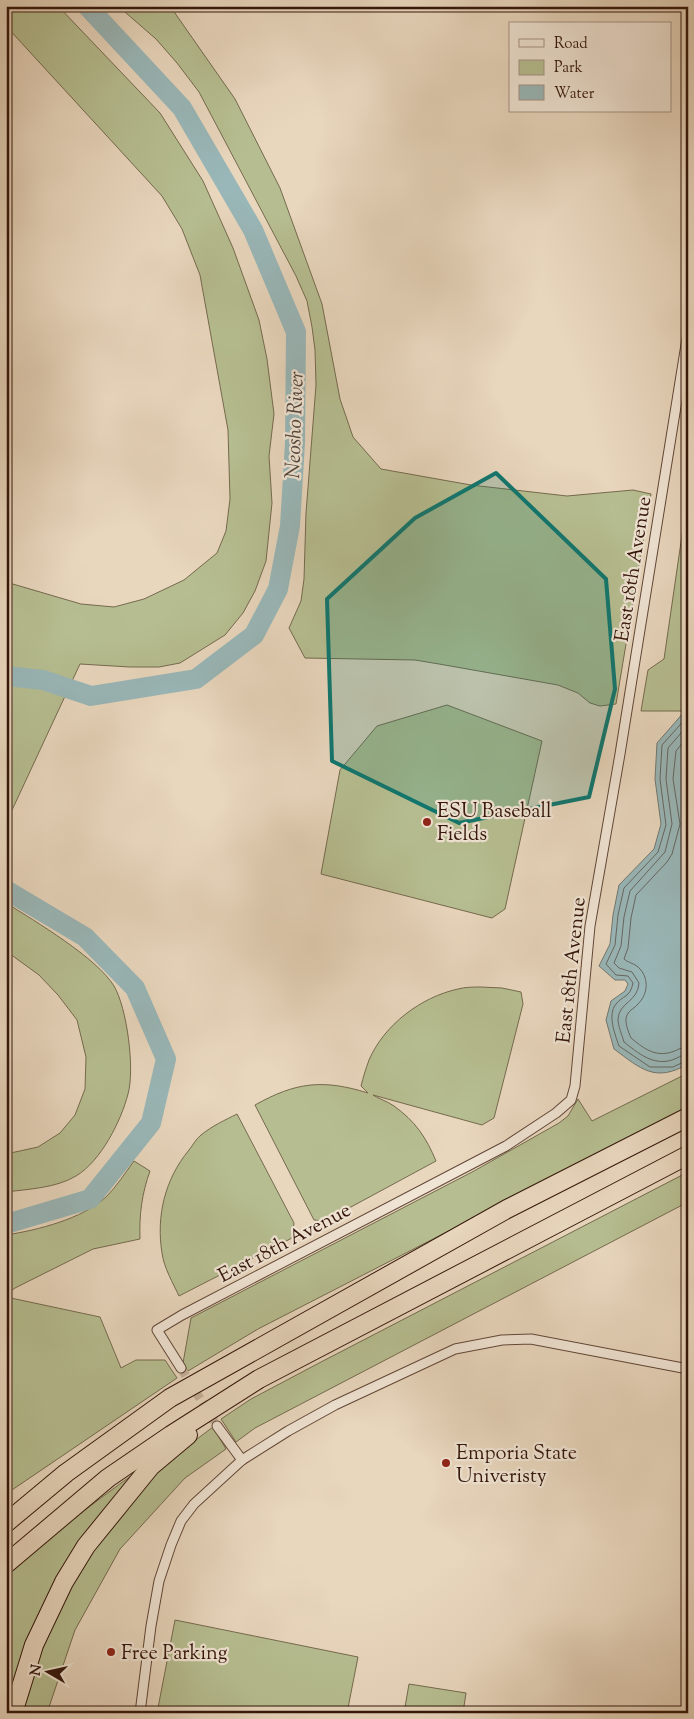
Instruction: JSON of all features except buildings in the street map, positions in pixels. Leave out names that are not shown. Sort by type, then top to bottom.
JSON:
[{"type":"highway","points":[[6,1522],[66,1473],[170,1398],[507,1209],[688,1116]]},
{"type":"highway","points":[[6,1564],[108,1478],[170,1435],[260,1380],[688,1155]]},
{"type":"highway","points":[[13,1713],[34,1645],[64,1582],[86,1546],[151,1466],[239,1393]]},
{"type":"highway","points":[[6,1505],[66,1473]]},
{"type":"street","name":"East 18th Avenue","points":[[181,1368],[158,1330],[182,1315],[506,1146],[556,1113],[571,1100],[575,1086],[579,1052],[590,926],[620,754],[688,332]]},
{"type":"street","points":[[140,1713],[151,1626],[159,1582],[181,1521],[194,1504],[242,1460],[288,1431],[335,1405],[455,1349],[502,1340],[531,1339],[688,1369]]},
{"type":"street","points":[[217,1426],[242,1460]]},
{"type":"highlighted area","points":[[496,473],[606,579],[615,689],[589,797],[459,823],[332,761],[327,599],[415,518]]},
{"type":"green space","points":[[6,6],[58,6],[160,113],[203,181],[233,248],[259,320],[267,359],[274,414],[269,456],[272,503],[266,561],[255,591],[243,613],[225,635],[180,663],[159,667],[80,664],[6,823],[6,582],[81,604],[114,607],[144,599],[184,580],[217,553],[226,531],[230,499],[228,430],[200,275],[182,229],[162,196],[6,26]]},
{"type":"green space","points":[[118,6],[170,6],[235,99],[280,188],[322,304],[340,399],[353,437],[381,469],[471,485],[567,496],[633,490],[651,494],[616,704],[600,706],[590,703],[578,693],[558,685],[415,660],[305,658],[289,628],[301,601],[304,579],[306,513],[316,385],[315,350],[307,301],[296,276],[199,92],[156,39]]},
{"type":"green space","points":[[688,494],[688,711],[641,711],[648,670],[664,659]]},
{"type":"green space","name":"ESU Baseball Fields","points":[[447,705],[542,741],[505,909],[492,918],[321,874],[340,770],[377,726]]},
{"type":"green space","points":[[6,903],[80,952],[106,975],[119,996],[123,1009],[131,1070],[125,1105],[109,1140],[94,1161],[76,1176],[60,1183],[6,1192],[6,1154],[38,1147],[60,1133],[75,1115],[85,1089],[86,1057],[77,1020],[58,995],[39,975],[6,951]]},
{"type":"green space","points":[[461,988],[502,988],[521,992],[523,1004],[494,1118],[482,1125],[373,1095],[394,1106],[414,1124],[424,1137],[436,1161],[325,1221],[314,1220],[255,1105],[284,1091],[310,1085],[337,1086],[368,1093],[361,1086],[369,1060],[384,1035],[394,1024],[405,1014],[444,993]]},
{"type":"green space","points":[[688,1073],[688,1108],[258,1329],[188,1371],[183,1363],[191,1318],[474,1171],[559,1123],[568,1116],[578,1099],[592,1121]]},
{"type":"green space","points":[[237,1114],[294,1223],[292,1238],[179,1296],[169,1275],[162,1253],[160,1225],[164,1198],[174,1173],[199,1137],[214,1126]]},
{"type":"green space","points":[[134,1161],[150,1171],[142,1204],[140,1239],[93,1249],[15,1288],[6,1295],[6,1235],[45,1227],[85,1212],[106,1197]]},
{"type":"green space","points":[[688,1172],[688,1202],[255,1428],[236,1442],[221,1419],[251,1399]]},
{"type":"green space","points":[[6,1297],[100,1317],[121,1368],[136,1360],[165,1360],[177,1378],[6,1494]]},
{"type":"green space","points":[[213,1427],[226,1449],[185,1478],[120,1549],[75,1630],[47,1713],[20,1713],[37,1660],[71,1582],[96,1544],[148,1481],[177,1454]]},
{"type":"green space","points":[[135,1473],[98,1522],[6,1713],[6,1576],[69,1523]]},
{"type":"green space","points":[[175,1620],[358,1657],[347,1713],[157,1713]]},
{"type":"green space","points":[[409,1684],[466,1693],[463,1713],[404,1713]]},
{"type":"water","points":[[685,711],[688,711],[688,1064],[676,1070],[657,1073],[641,1068],[614,1049],[606,1020],[611,1001],[625,991],[628,984],[625,980],[615,980],[599,966],[610,944],[619,885],[654,849],[661,824],[655,779],[657,743]]},
{"type":"waterway","name":"Neosho River","points":[[6,676],[43,680],[91,696],[196,679],[254,635],[278,589],[290,526],[295,443],[296,332],[253,230],[182,108],[87,6]]},
{"type":"waterway","name":"Neosho River","points":[[6,890],[85,937],[135,988],[166,1059],[151,1123],[90,1199],[6,1224]]},
{"type":"tunnel","points":[[181,1368],[217,1426]]},
{"type":"place","name":"ESU Baseball Fields","points":[[427,822]]},
{"type":"place","name":"Emporia State Univeristy","points":[[446,1463]]},
{"type":"place","name":"Free Parking","points":[[111,1652]]}]
